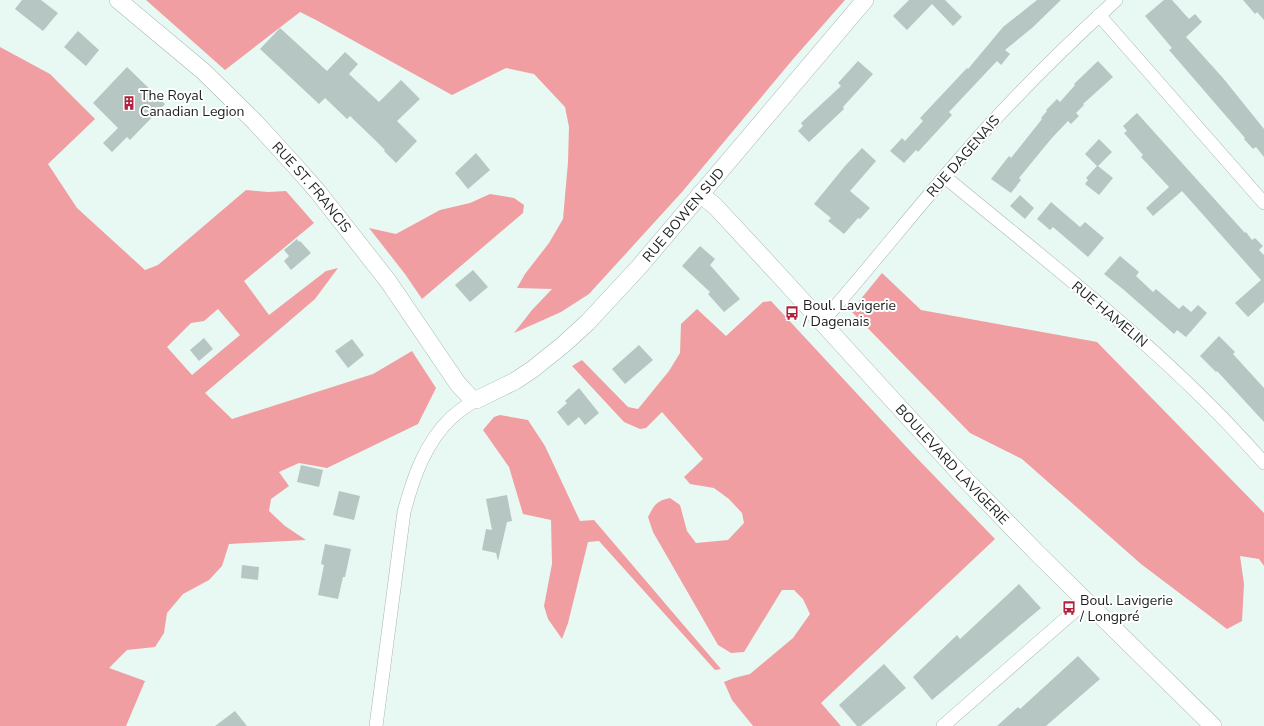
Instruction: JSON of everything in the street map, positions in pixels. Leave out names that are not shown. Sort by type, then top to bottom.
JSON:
[{"type":"street","name":"RUE ST. FRANCIS","points":[[118,0],[203,71],[255,122],[297,168],[318,192],[388,281],[458,384],[470,397],[476,400]]},
{"type":"street","name":"RUE BOWEN SUD","points":[[476,400],[515,381],[533,369],[559,349],[588,322],[634,273],[865,0]]},
{"type":"street","name":"RUE DAGENAIS","points":[[822,322],[986,129],[1066,45],[1116,0]]},
{"type":"street","points":[[1099,15],[1264,203]]},
{"type":"street","name":"RUE HAMELIN","points":[[945,177],[1130,330],[1200,394],[1264,463]]},
{"type":"street","name":"BOULEVARD LAVIGERIE","points":[[700,194],[715,206],[963,477],[1037,553],[1213,726]]},
{"type":"street","points":[[376,726],[404,512],[413,480],[429,446],[439,431],[460,410],[476,400]]},
{"type":"street","points":[[943,726],[1086,601]]},
{"type":"shaded area","points":[[146,0],[845,0],[794,58],[682,192],[589,294],[561,312],[514,333],[532,310],[552,289],[517,288],[525,274],[549,243],[563,219],[568,162],[569,127],[565,107],[534,74],[506,68],[452,95],[300,12],[225,70]]},
{"type":"shaded area","points":[[0,47],[50,74],[95,119],[48,164],[77,208],[145,270],[158,265],[246,190],[268,192],[286,191],[314,223],[244,281],[269,315],[326,271],[338,268],[315,299],[205,393],[232,419],[373,374],[412,351],[436,388],[418,424],[327,468],[299,463],[279,472],[289,486],[271,499],[269,511],[285,526],[306,540],[229,544],[222,566],[209,580],[183,594],[167,613],[164,633],[155,647],[127,650],[109,668],[145,681],[126,726],[0,726]],"holes":[[[218,309],[240,335],[192,375],[167,347],[191,323],[204,321]]]},
{"type":"shaded area","points":[[490,194],[514,198],[524,205],[523,213],[422,299],[405,274],[369,228],[396,234],[440,210],[470,203]]},
{"type":"shaded area","points":[[882,273],[921,310],[1097,342],[1264,513],[1264,566],[1259,559],[1240,556],[1244,584],[1242,621],[1227,629],[1141,564],[1022,459],[970,433],[851,311]]},
{"type":"shaded area","points":[[771,301],[913,454],[995,539],[821,703],[841,726],[753,726],[732,700],[724,682],[750,674],[793,638],[810,614],[803,599],[794,590],[782,590],[744,652],[731,653],[718,645],[653,532],[648,517],[656,504],[662,500],[670,498],[680,505],[687,531],[696,543],[728,540],[744,523],[742,513],[729,499],[714,488],[690,484],[684,477],[703,459],[662,412],[646,428],[640,429],[624,422],[572,366],[582,360],[628,407],[638,409],[669,371],[680,353],[681,324],[697,309],[726,336],[763,302]]},
{"type":"shaded area","points":[[500,415],[528,420],[545,446],[580,521],[594,520],[721,669],[715,670],[599,541],[588,542],[568,623],[562,639],[548,619],[544,606],[552,564],[551,520],[523,514],[509,467],[483,430],[494,417]]},
{"type":"building","points":[[22,0],[41,0],[58,13],[43,31],[15,9]]},
{"type":"building","points":[[909,0],[945,0],[962,17],[953,26],[932,4],[907,30],[893,16]]},
{"type":"building","points":[[1037,0],[1061,0],[1032,28],[1005,50],[1010,54],[1001,65],[997,61],[949,112],[952,115],[918,152],[916,150],[904,163],[890,151],[902,138],[905,141],[923,121],[920,118],[967,68],[968,69],[1003,27]]},
{"type":"building","points":[[1164,0],[1172,0],[1189,19],[1195,14],[1202,22],[1186,37],[1223,78],[1264,129],[1264,157],[1256,147],[1253,149],[1244,139],[1245,138],[1169,50],[1172,48],[1145,16]]},
{"type":"building","points":[[1243,0],[1264,0],[1264,20],[1257,12],[1255,14]]},
{"type":"building","points":[[280,28],[327,71],[345,52],[358,64],[349,74],[379,102],[401,80],[420,99],[397,121],[417,141],[396,163],[384,151],[385,150],[350,116],[347,119],[325,98],[319,104],[260,49]]},
{"type":"building","points":[[78,31],[99,50],[86,66],[64,47]]},
{"type":"building","points":[[858,61],[873,74],[843,107],[844,109],[809,142],[798,131],[803,126],[801,123],[841,86],[838,83]]},
{"type":"building","points":[[1098,61],[1113,77],[1083,104],[1084,105],[1076,113],[1079,116],[1071,124],[1068,121],[1051,139],[1019,178],[1021,180],[1011,193],[991,179],[1009,156],[1011,158],[1042,119],[1041,118],[1047,111],[1046,110],[1057,99],[1060,102],[1075,85],[1074,84]]},
{"type":"building","name":"The Royal Canadian Legion","points":[[127,67],[165,104],[130,140],[127,137],[112,152],[103,143],[118,128],[93,103]]},
{"type":"building","points":[[1137,113],[1245,233],[1246,232],[1252,240],[1255,238],[1263,246],[1259,250],[1264,255],[1264,302],[1248,317],[1235,303],[1261,280],[1182,191],[1153,216],[1146,208],[1169,187],[1141,157],[1143,155],[1124,133],[1127,131],[1123,126]]},
{"type":"building","points":[[1099,139],[1112,152],[1098,166],[1113,178],[1099,195],[1085,184],[1088,180],[1086,178],[1097,166],[1085,154]]},
{"type":"building","points":[[862,148],[876,161],[850,191],[870,208],[860,219],[858,218],[844,234],[828,221],[831,218],[814,204]]},
{"type":"building","points":[[476,153],[490,170],[468,189],[455,173]]},
{"type":"building","points":[[1020,195],[1034,208],[1025,219],[1010,206]]},
{"type":"building","points":[[1051,202],[1080,227],[1085,222],[1104,238],[1088,257],[1053,227],[1050,230],[1037,219]]},
{"type":"building","points":[[297,239],[311,253],[291,270],[284,261],[289,256],[284,250]]},
{"type":"building","points":[[700,246],[715,259],[710,265],[740,299],[724,312],[708,294],[710,292],[682,266]]},
{"type":"building","points":[[1120,256],[1139,272],[1136,276],[1153,292],[1156,289],[1179,309],[1183,305],[1191,312],[1198,305],[1207,313],[1186,337],[1177,330],[1174,334],[1104,274]]},
{"type":"building","points":[[473,270],[488,287],[470,302],[455,285]]},
{"type":"building","points":[[1219,336],[1235,352],[1233,354],[1264,388],[1264,422],[1217,371],[1216,372],[1200,356]]},
{"type":"building","points":[[204,338],[213,349],[199,361],[190,350]]},
{"type":"building","points":[[352,339],[364,355],[348,368],[335,351]]},
{"type":"building","points":[[639,345],[653,360],[625,384],[612,369]]},
{"type":"building","points":[[579,388],[599,413],[585,425],[579,417],[568,426],[557,412],[567,403],[565,401]]},
{"type":"building","points":[[301,465],[323,470],[319,487],[297,482]]},
{"type":"building","points":[[339,491],[360,496],[354,520],[333,515]]},
{"type":"building","points":[[507,495],[512,521],[507,522],[498,561],[496,553],[482,550],[486,529],[492,530],[486,499]]},
{"type":"building","points":[[325,544],[351,549],[345,577],[343,577],[338,599],[318,595],[324,565],[321,564]]},
{"type":"building","points":[[242,565],[259,567],[258,580],[241,578]]},
{"type":"building","points":[[1019,584],[1041,608],[932,700],[913,677],[957,635],[960,639]]},
{"type":"building","points":[[1078,656],[1100,679],[1046,726],[997,726],[1018,707],[1020,709]]},
{"type":"building","points":[[884,664],[906,688],[861,726],[857,726],[839,705]]},
{"type":"building","points":[[235,711],[247,726],[215,726]]},
{"type":"waterway","points":[[614,0],[614,7],[647,81],[650,120]]},
{"type":"waterway","points":[[866,305],[916,351],[1062,360],[1225,486],[1264,525]]},
{"type":"place","name":"The Royal Canadian Legion","points":[[129,103]]},
{"type":"place","name":"Boul. Lavigerie / Dagenais","points":[[792,313]]},
{"type":"place","name":"Boul. Lavigerie / Longpré","points":[[1069,608]]}]
